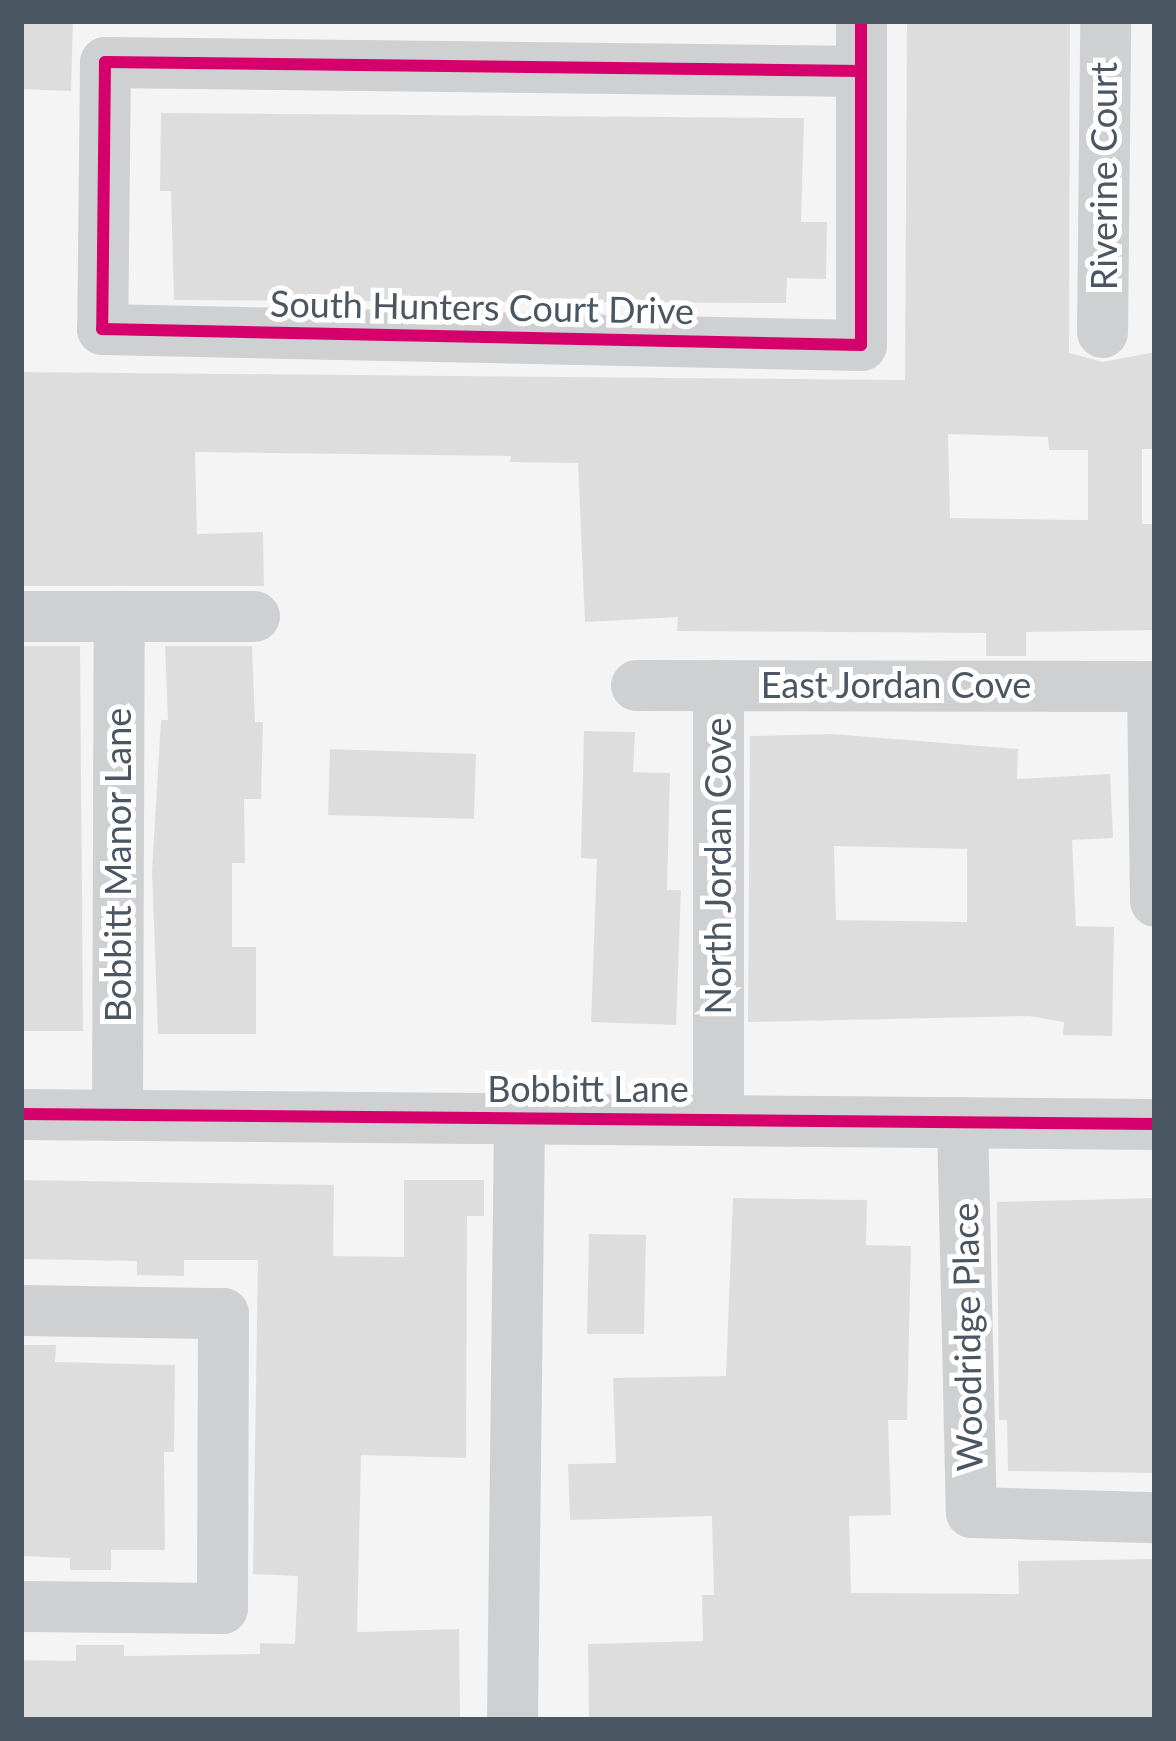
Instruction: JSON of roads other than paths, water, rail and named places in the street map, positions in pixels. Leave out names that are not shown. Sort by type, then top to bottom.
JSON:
[{"type":"street","name":"Riverine Court","points":[[1102,332],[1105,21]]},
{"type":"street","name":"South Hunters Court Drive","points":[[861,46],[861,345],[102,329],[105,62],[861,46]]},
{"type":"street","points":[[21,616],[254,616]]},
{"type":"street","name":"Bobbitt Manor Lane","points":[[117,1114],[118,616]]},
{"type":"street","name":"East Jordan Cove","points":[[636,685],[1154,686]]},
{"type":"street","name":"North Jordan Cove","points":[[718,685],[718,1120]]},
{"type":"street","points":[[1154,686],[1155,901]]},
{"type":"street","name":"Bobbitt Lane","points":[[21,1114],[1155,1124]]},
{"type":"street","points":[[512,1720],[519,1118]]},
{"type":"street","name":"Woodridge Place","points":[[962,1122],[971,1513],[1155,1517]]},
{"type":"street","points":[[21,1310],[223,1313],[221,1608],[21,1606]]}]
